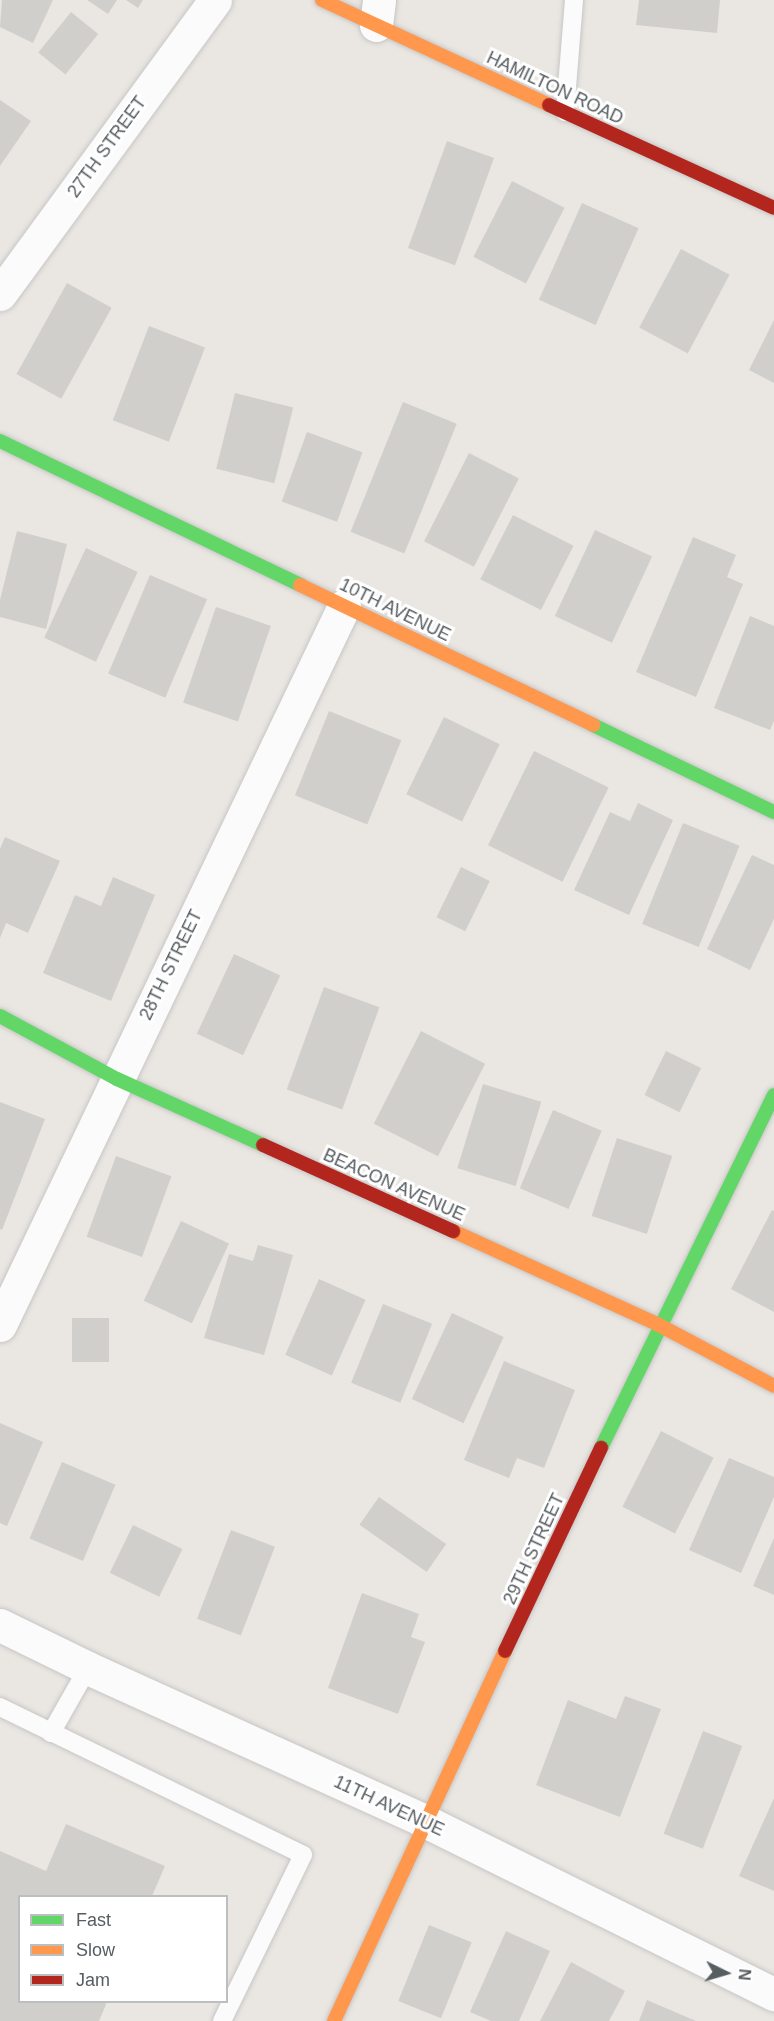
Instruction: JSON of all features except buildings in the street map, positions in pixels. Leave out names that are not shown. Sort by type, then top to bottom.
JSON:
[{"type":"street","name":"27TH STREET","points":[[0,294],[215,0]]},
{"type":"street","name":"HAMILTON ROAD","points":[[322,0],[378,13],[565,112],[774,208]]},
{"type":"street","name":"10TH AVENUE","points":[[0,441],[774,812]]},
{"type":"street","name":"28TH STREET","points":[[0,1325],[345,606]]},
{"type":"street","name":"BEACON AVENUE","points":[[0,1017],[117,1079],[659,1325],[774,1386]]},
{"type":"street","name":"29TH STREET","points":[[334,2021],[425,1821],[659,1325],[774,1095]]},
{"type":"street","name":"11TH AVENUE","points":[[0,1625],[88,1668],[425,1821],[774,1994]]},
{"type":"lane","points":[[565,112],[574,0]]},
{"type":"lane","points":[[51,1733],[88,1668]]},
{"type":"lane","points":[[0,1707],[303,1855],[222,2021]]},
{"type":"traffic: fast","points":[[0,441],[300,585]]},
{"type":"traffic: fast","points":[[593,725],[774,812]]},
{"type":"traffic: fast","points":[[0,1016],[117,1079],[263,1145]]},
{"type":"traffic: fast","points":[[601,1448],[774,1095]]},
{"type":"traffic: slow","points":[[322,0],[549,105]]},
{"type":"traffic: slow","points":[[300,585],[593,725]]},
{"type":"traffic: slow","points":[[453,1231],[659,1325],[774,1386]]},
{"type":"traffic: slow","points":[[334,2021],[505,1651]]},
{"type":"traffic: jam","points":[[549,105],[774,208]]},
{"type":"traffic: jam","points":[[263,1145],[453,1231]]},
{"type":"traffic: jam","points":[[505,1651],[601,1448]]}]
